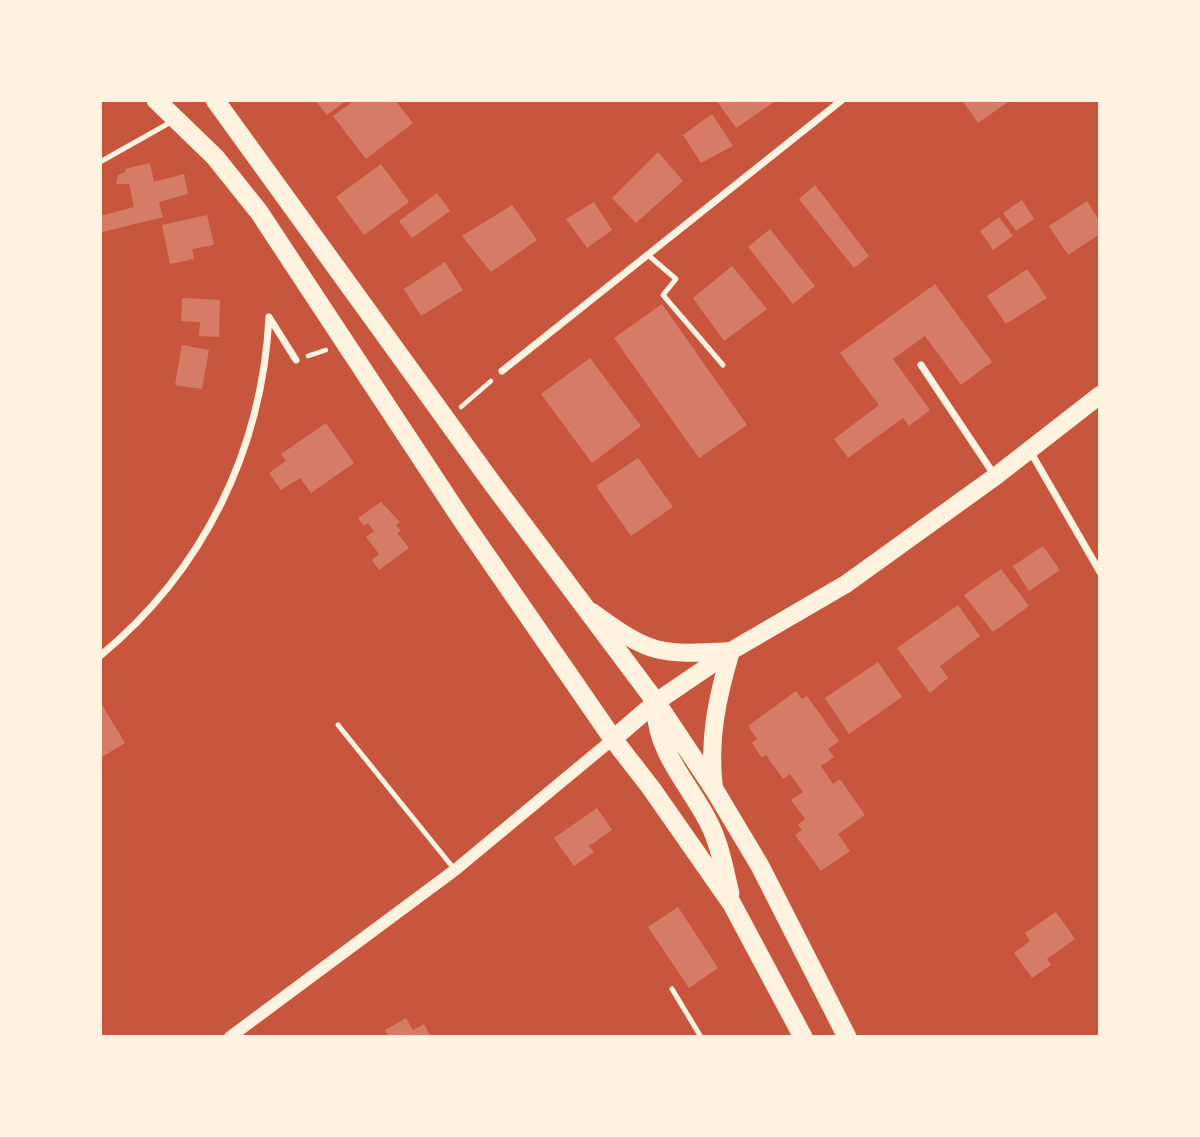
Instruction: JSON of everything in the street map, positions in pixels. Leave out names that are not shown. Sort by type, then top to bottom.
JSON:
[{"type":"highway","points":[[156,100],[215,157],[258,212],[344,344],[613,739],[732,904],[803,1037]]},
{"type":"highway","points":[[215,100],[656,702],[714,789],[760,866],[847,1037]]},
{"type":"highway","points":[[656,702],[656,724],[665,751],[716,838],[732,904]]},
{"type":"main road","points":[[613,739],[656,702],[730,651],[846,584],[996,476],[1028,448],[1100,395]]},
{"type":"main road","points":[[584,606],[645,648],[675,653],[730,651]]},
{"type":"main road","points":[[714,789],[711,753],[714,718],[730,651]]},
{"type":"street","points":[[502,372],[842,100]]},
{"type":"street","points":[[100,656],[166,592],[196,550],[230,488],[245,453],[256,413],[265,364],[269,317],[296,360]]},
{"type":"street","points":[[920,365],[996,476]]},
{"type":"street","points":[[1028,448],[1100,572]]},
{"type":"street","points":[[236,1036],[454,870],[613,739]]},
{"type":"lane","points":[[100,162],[177,118]]},
{"type":"lane","points":[[648,255],[676,279],[663,295],[723,365]]},
{"type":"lane","points":[[338,725],[454,870]]},
{"type":"lane","points":[[672,989],[701,1037]]},
{"type":"path","points":[[296,360],[344,344]]},
{"type":"path","points":[[447,419],[502,372]]},
{"type":"building","points":[[315,100],[347,100],[327,115]]},
{"type":"building","points":[[355,100],[395,100],[413,123],[366,159],[333,116]]},
{"type":"building","points":[[716,100],[777,100],[736,128]]},
{"type":"building","points":[[962,100],[1011,100],[978,123]]},
{"type":"building","points":[[712,114],[733,146],[701,163],[683,135]]},
{"type":"building","points":[[658,152],[683,181],[636,223],[612,198]]},
{"type":"building","points":[[150,163],[154,182],[184,174],[188,194],[159,202],[163,217],[102,232],[100,216],[134,207],[129,184],[116,184],[118,175],[126,172],[125,169]]},
{"type":"building","points":[[381,164],[409,202],[364,235],[336,197]]},
{"type":"building","points":[[815,185],[869,256],[854,268],[799,199]]},
{"type":"building","points":[[437,193],[450,211],[412,238],[399,221]]},
{"type":"building","points":[[1022,200],[1034,219],[1016,231],[1003,213]]},
{"type":"building","points":[[1087,201],[1100,222],[1100,234],[1068,255],[1049,226]]},
{"type":"building","points":[[594,202],[612,230],[587,248],[566,219]]},
{"type":"building","points":[[512,205],[537,240],[491,272],[462,236]]},
{"type":"building","points":[[207,215],[214,245],[192,249],[194,259],[170,264],[162,225]]},
{"type":"building","points":[[999,217],[1013,236],[993,250],[980,231]]},
{"type":"building","points":[[770,229],[815,286],[793,304],[748,247]]},
{"type":"building","points":[[445,262],[463,290],[421,316],[404,289]]},
{"type":"building","points":[[732,266],[767,309],[724,341],[693,298]]},
{"type":"building","points":[[1027,269],[1047,298],[1006,324],[987,296]]},
{"type":"building","points":[[935,284],[992,362],[961,385],[925,336],[893,359],[930,410],[909,426],[903,418],[848,458],[834,439],[879,405],[840,353]]},
{"type":"building","points":[[182,298],[220,300],[219,337],[199,336],[200,322],[181,321]]},
{"type":"building","points":[[662,304],[747,425],[699,458],[614,338]]},
{"type":"building","points":[[182,345],[209,350],[202,389],[175,385]]},
{"type":"building","points":[[590,358],[641,426],[592,463],[541,394]]},
{"type":"building","points":[[326,423],[354,463],[311,493],[300,478],[281,490],[269,473],[286,461],[281,454]]},
{"type":"building","points":[[638,458],[673,507],[631,536],[596,486]]},
{"type":"building","points":[[381,502],[400,522],[396,525],[401,531],[397,533],[409,548],[379,570],[372,560],[379,554],[366,537],[374,531],[368,523],[364,526],[358,518]]},
{"type":"building","points":[[1043,546],[1060,570],[1029,591],[1013,566]]},
{"type":"building","points":[[1001,569],[1029,606],[993,632],[964,595]]},
{"type":"building","points":[[958,605],[980,636],[940,666],[948,678],[930,693],[897,648]]},
{"type":"building","points":[[878,662],[902,697],[849,734],[825,698]]},
{"type":"building","points":[[796,691],[802,699],[807,696],[839,741],[828,749],[834,757],[821,766],[833,784],[840,779],[865,815],[838,834],[850,851],[821,871],[795,835],[802,830],[798,825],[805,819],[791,800],[803,792],[790,774],[783,779],[766,755],[762,758],[752,743],[757,739],[748,726]]},
{"type":"building","points":[[100,704],[125,743],[100,758]]},
{"type":"building","points":[[597,808],[612,830],[589,846],[594,852],[574,866],[554,838]]},
{"type":"building","points":[[678,907],[718,968],[689,988],[648,927]]},
{"type":"building","points":[[1056,912],[1075,939],[1047,959],[1051,965],[1032,978],[1014,953],[1030,941],[1025,933]]},
{"type":"building","points":[[406,1018],[413,1030],[424,1024],[431,1037],[389,1037],[385,1030]]}]
